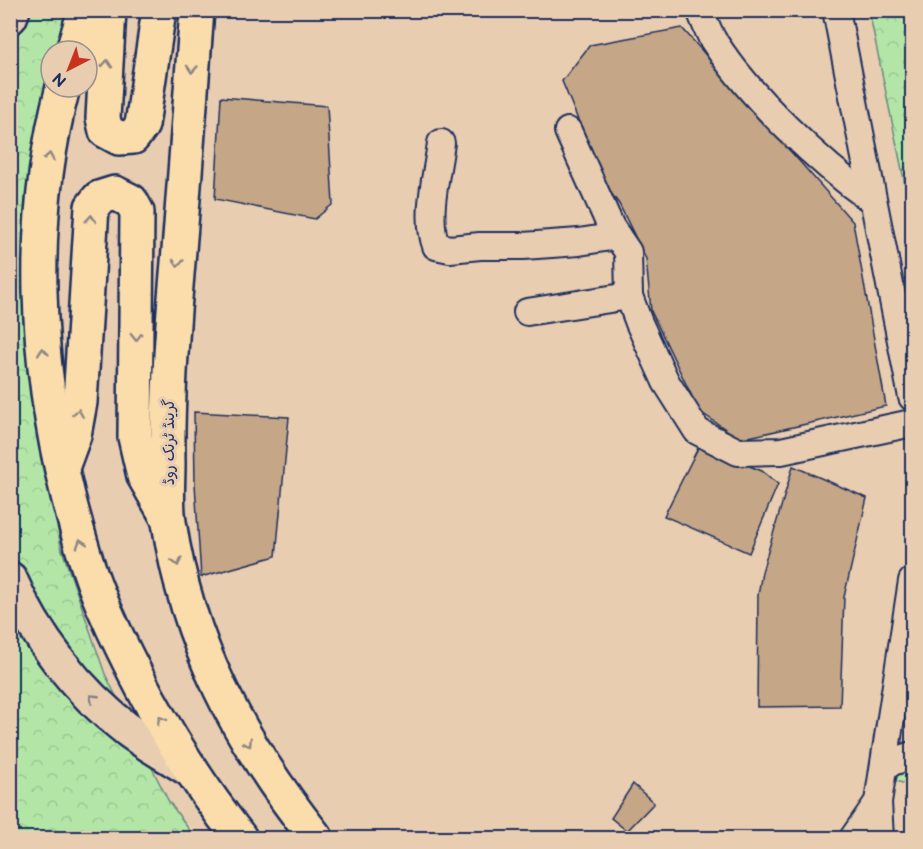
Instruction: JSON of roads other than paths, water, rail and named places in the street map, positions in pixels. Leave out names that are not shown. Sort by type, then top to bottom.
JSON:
[{"type":"highway","points":[[77,39],[86,10]]},
{"type":"highway","points":[[109,10],[103,118],[106,131],[119,138],[133,137],[142,125],[159,10]]},
{"type":"highway","name":"گرینڈ ٹرنک روڈ","points":[[197,10],[170,355],[169,519],[176,561],[191,618],[210,670],[246,740],[293,810],[316,838]]},
{"type":"highway","points":[[61,99],[46,177],[40,253],[41,328],[47,395],[62,469],[79,539],[103,606],[139,681],[190,770],[240,838]]},
{"type":"highway","points":[[62,469],[74,435],[80,402],[92,207],[99,198],[115,193],[131,201],[137,212],[135,437],[144,476],[169,519]]},
{"type":"main road","points":[[10,17],[13,10]]},
{"type":"main road","points":[[10,579],[50,650],[90,697],[129,730],[190,770]]},
{"type":"street","points":[[700,10],[713,39],[751,88],[785,126],[855,189],[873,201]]},
{"type":"street","points":[[836,10],[873,201],[904,308],[912,397]]},
{"type":"street","points":[[568,131],[610,227],[628,252],[629,296],[639,323],[666,382],[697,430],[738,452],[781,451],[912,423]]},
{"type":"street","points":[[441,143],[431,232],[436,246],[450,249],[523,246],[579,242],[617,236]]},
{"type":"street","points":[[527,312],[629,296]]},
{"type":"street","points":[[880,838],[878,802],[912,581]]},
{"type":"street","points":[[884,765],[912,755]]},
{"type":"street","points":[[853,838],[878,802]]}]
